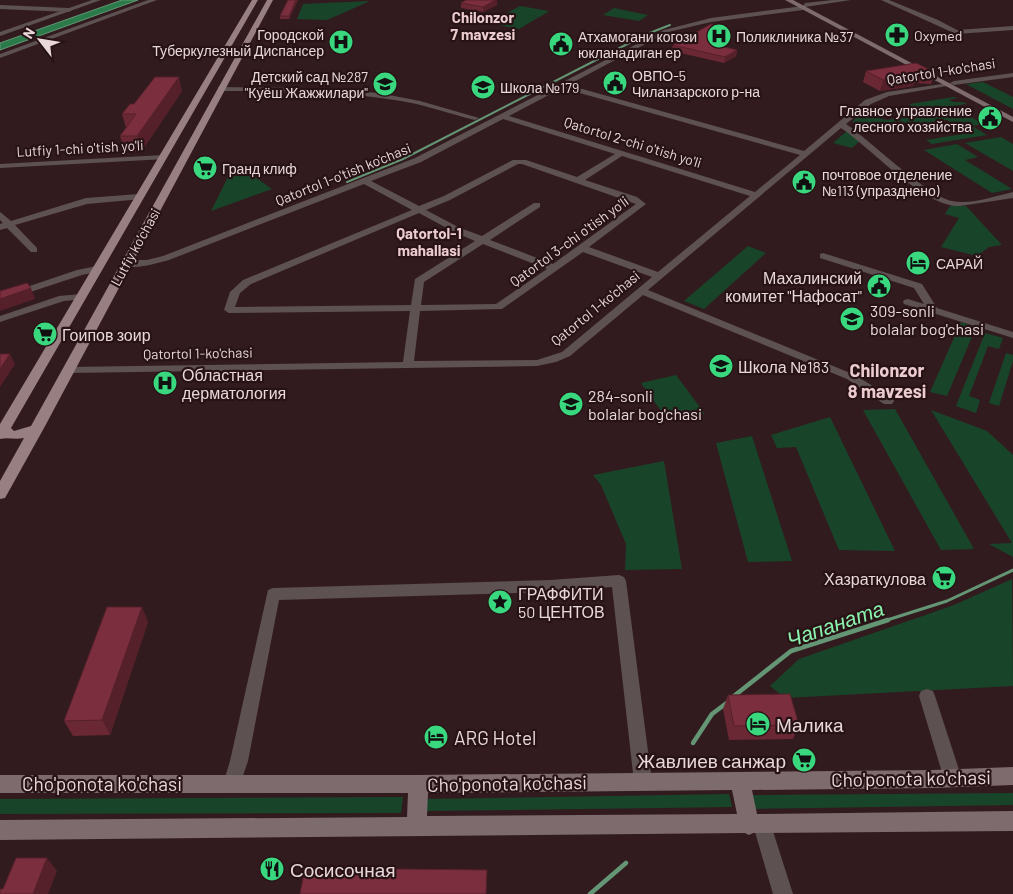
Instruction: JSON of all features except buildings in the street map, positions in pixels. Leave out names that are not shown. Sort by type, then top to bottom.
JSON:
[{"type":"main road","name":"Lutfiy ko'chasi","points":[[2,432],[255,0]]},
{"type":"main road","name":"Lutfiy ko'chasi","points":[[0,494],[270,0]]},
{"type":"main road","points":[[788,0],[802,5],[894,54],[1013,120]]},
{"type":"main road","points":[[215,68],[223,70],[233,68]]},
{"type":"main road","points":[[204,87],[215,84],[222,88]]},
{"type":"main road","points":[[950,84],[1013,114]]},
{"type":"main road","points":[[2,432],[14,436],[37,428]]},
{"type":"main road","name":"Cho'ponota ko'chasi","points":[[0,784],[418,784],[953,779],[1013,776]]},
{"type":"main road","points":[[740,781],[755,825]]},
{"type":"main road","points":[[417,826],[418,784]]},
{"type":"main road","points":[[0,830],[755,825],[1013,821]]},
{"type":"street","points":[[0,34],[98,0]]},
{"type":"street","points":[[0,56],[154,0]]},
{"type":"street","name":"Qatortol 1-o'tish ko'chasi","points":[[126,264],[147,263],[166,258],[418,160],[666,31],[802,5],[848,0]]},
{"type":"street","points":[[884,0],[936,21],[956,32],[1013,28]]},
{"type":"street","points":[[0,7],[69,10]]},
{"type":"street","name":"Qatortol 1-ko'chasi","points":[[68,370],[537,363],[552,360],[566,354],[866,104],[880,96],[1013,75]]},
{"type":"street","points":[[560,85],[806,154]]},
{"type":"street","points":[[222,88],[383,96],[409,100],[474,118]]},
{"type":"street","name":"Qatortol 2-chi o'tish yo'li","points":[[502,116],[756,195]]},
{"type":"street","points":[[840,124],[945,202],[966,202],[1013,194]]},
{"type":"street","points":[[579,180],[621,153]]},
{"type":"street","name":"Lutfiy 1-chi o'tish yo'li","points":[[0,166],[162,158]]},
{"type":"street","name":"Qatortol 3-chi o'tish yo'li","points":[[516,162],[523,162],[579,180],[634,199],[642,204],[498,307],[228,310],[235,292],[247,282],[465,190],[516,162]]},
{"type":"street","points":[[365,181],[482,241],[554,268]]},
{"type":"street","points":[[4,226],[86,201],[139,198]]},
{"type":"street","points":[[408,365],[419,281],[537,205]]},
{"type":"street","points":[[0,215],[4,226],[34,250]]},
{"type":"street","points":[[582,248],[659,276]]},
{"type":"street","points":[[823,256],[918,286],[933,310]]},
{"type":"street","points":[[0,299],[80,272],[97,269]]},
{"type":"street","points":[[641,291],[851,377],[888,401]]},
{"type":"street","points":[[0,319],[63,298],[81,297]]},
{"type":"street","points":[[908,302],[1013,335]]},
{"type":"street","points":[[232,784],[239,761],[274,594],[544,586],[618,581],[643,782]]},
{"type":"street","points":[[927,696],[953,779]]},
{"type":"street","points":[[755,825],[783,894]]},
{"type":"shaded area","points":[[122,0],[138,0],[0,50],[0,43]]},
{"type":"shaded area","points":[[370,1],[327,20],[297,19],[303,4]]},
{"type":"shaded area","points":[[520,6],[549,11],[540,17],[520,13],[539,17],[519,29],[489,23]]},
{"type":"shaded area","points":[[614,8],[648,15],[639,21],[603,15]]},
{"type":"shaded area","points":[[983,82],[1013,97],[1013,109],[966,84]]},
{"type":"shaded area","points":[[957,98],[949,100],[967,104],[940,108],[953,115],[965,114],[984,124],[972,126],[987,135],[932,144],[926,140],[969,133],[947,120],[911,126],[901,121],[862,127],[852,122],[860,114],[887,120],[928,113],[919,107],[880,112],[913,107],[909,104]]},
{"type":"shaded area","points":[[847,131],[860,141],[852,148],[833,143]]},
{"type":"shaded area","points":[[1001,137],[1013,144],[1013,171],[965,143]]},
{"type":"shaded area","points":[[957,144],[978,157],[965,160],[1012,189],[992,193],[924,150]]},
{"type":"shaded area","points":[[238,165],[272,189],[211,211],[233,167]]},
{"type":"shaded area","points":[[950,206],[966,206],[1002,245],[989,247],[977,256],[941,247],[959,218],[945,214]]},
{"type":"shaded area","points":[[748,246],[766,253],[704,309],[684,301]]},
{"type":"shaded area","points":[[961,322],[976,327],[947,396],[930,392]]},
{"type":"shaded area","points":[[985,333],[1003,338],[999,349],[988,346],[969,396],[980,400],[976,413],[956,406]]},
{"type":"shaded area","points":[[1006,353],[1013,355],[1013,361],[999,406],[989,403]]},
{"type":"shaded area","points":[[676,375],[705,414],[669,422],[641,383]]},
{"type":"shaded area","points":[[895,409],[974,549],[941,550],[863,410]]},
{"type":"shaded area","points":[[931,410],[987,431],[1013,455],[1013,557],[989,544],[1012,543]]},
{"type":"shaded area","points":[[830,417],[895,551],[839,550],[796,447],[777,448],[771,435]]},
{"type":"shaded area","points":[[752,436],[792,561],[748,562],[716,443]]},
{"type":"shaded area","points":[[664,461],[682,569],[625,570],[626,544],[601,485],[593,475]]},
{"type":"shaded area","points":[[1012,579],[1013,686],[785,698],[770,686],[799,659],[954,605]]},
{"type":"shaded area","points":[[1013,793],[1013,805],[751,809],[748,795]]},
{"type":"shaded area","points":[[729,794],[732,807],[426,811],[427,799]]},
{"type":"shaded area","points":[[403,797],[401,813],[0,814],[0,799]]},
{"type":"waterway","points":[[347,182],[403,159],[647,34],[670,25]]},
{"type":"waterway","name":"Чапаната","points":[[884,621],[947,601],[1013,570]]},
{"type":"waterway","name":"Чапаната","points":[[734,696],[791,651],[888,620]]},
{"type":"waterway","name":"Чапаната","points":[[693,743],[712,714],[728,702]]},
{"type":"waterway","name":"Чапаната","points":[[590,894],[626,863]]},
{"type":"place","name":"Oxymed","points":[[897,35]]},
{"type":"place","name":"Поликлиника №37","points":[[719,36]]},
{"type":"place","name":"Городской Туберкулезный Диспансер","points":[[341,42]]},
{"type":"place","name":"Атхамогани когози юкланадиган ер","points":[[561,44]]},
{"type":"place","name":"ОВПО-5 Чиланзарского р-на","points":[[615,83]]},
{"type":"place","name":"Детский сад №287 \"Куёш Жажжилари\"","points":[[385,84]]},
{"type":"place","name":"Школа №179","points":[[483,87]]},
{"type":"place","name":"Главное управление лесного хозяйства","points":[[990,118]]},
{"type":"place","name":"Гранд клиф","points":[[205,168]]},
{"type":"place","name":"почтовое отделение №113 (упразднено)","points":[[804,182]]},
{"type":"place","name":"САРАЙ","points":[[918,263]]},
{"type":"place","name":"Махалинский комитет \"Нафосат\"","points":[[879,286]]},
{"type":"place","name":"309-sonli bolalar bog'chasi","points":[[852,319]]},
{"type":"place","name":"Гоипов зоир","points":[[45,334]]},
{"type":"place","name":"Школа №183","points":[[721,366]]},
{"type":"place","name":"Областная дерматология","points":[[165,383]]},
{"type":"place","name":"284-sonli bolalar bog'chasi","points":[[571,404]]},
{"type":"place","name":"Хазраткулова","points":[[944,578]]},
{"type":"place","name":"ГРАФФИТИ 50 ЦЕНТОВ","points":[[500,602]]},
{"type":"place","name":"Малика","points":[[758,724]]},
{"type":"place","name":"ARG Hotel","points":[[436,737]]},
{"type":"place","name":"Жавлиев санжар","points":[[804,760]]},
{"type":"place","name":"Сосисочная","points":[[272,869]]},
{"type":"district","name":"Chilonzor 7 mavzesi","points":[[483,26]]},
{"type":"district","name":"Qatortol-1 mahallasi","points":[[429,242]]},
{"type":"district","name":"Chilonzor 8 mavzesi","points":[[887,380]]}]
